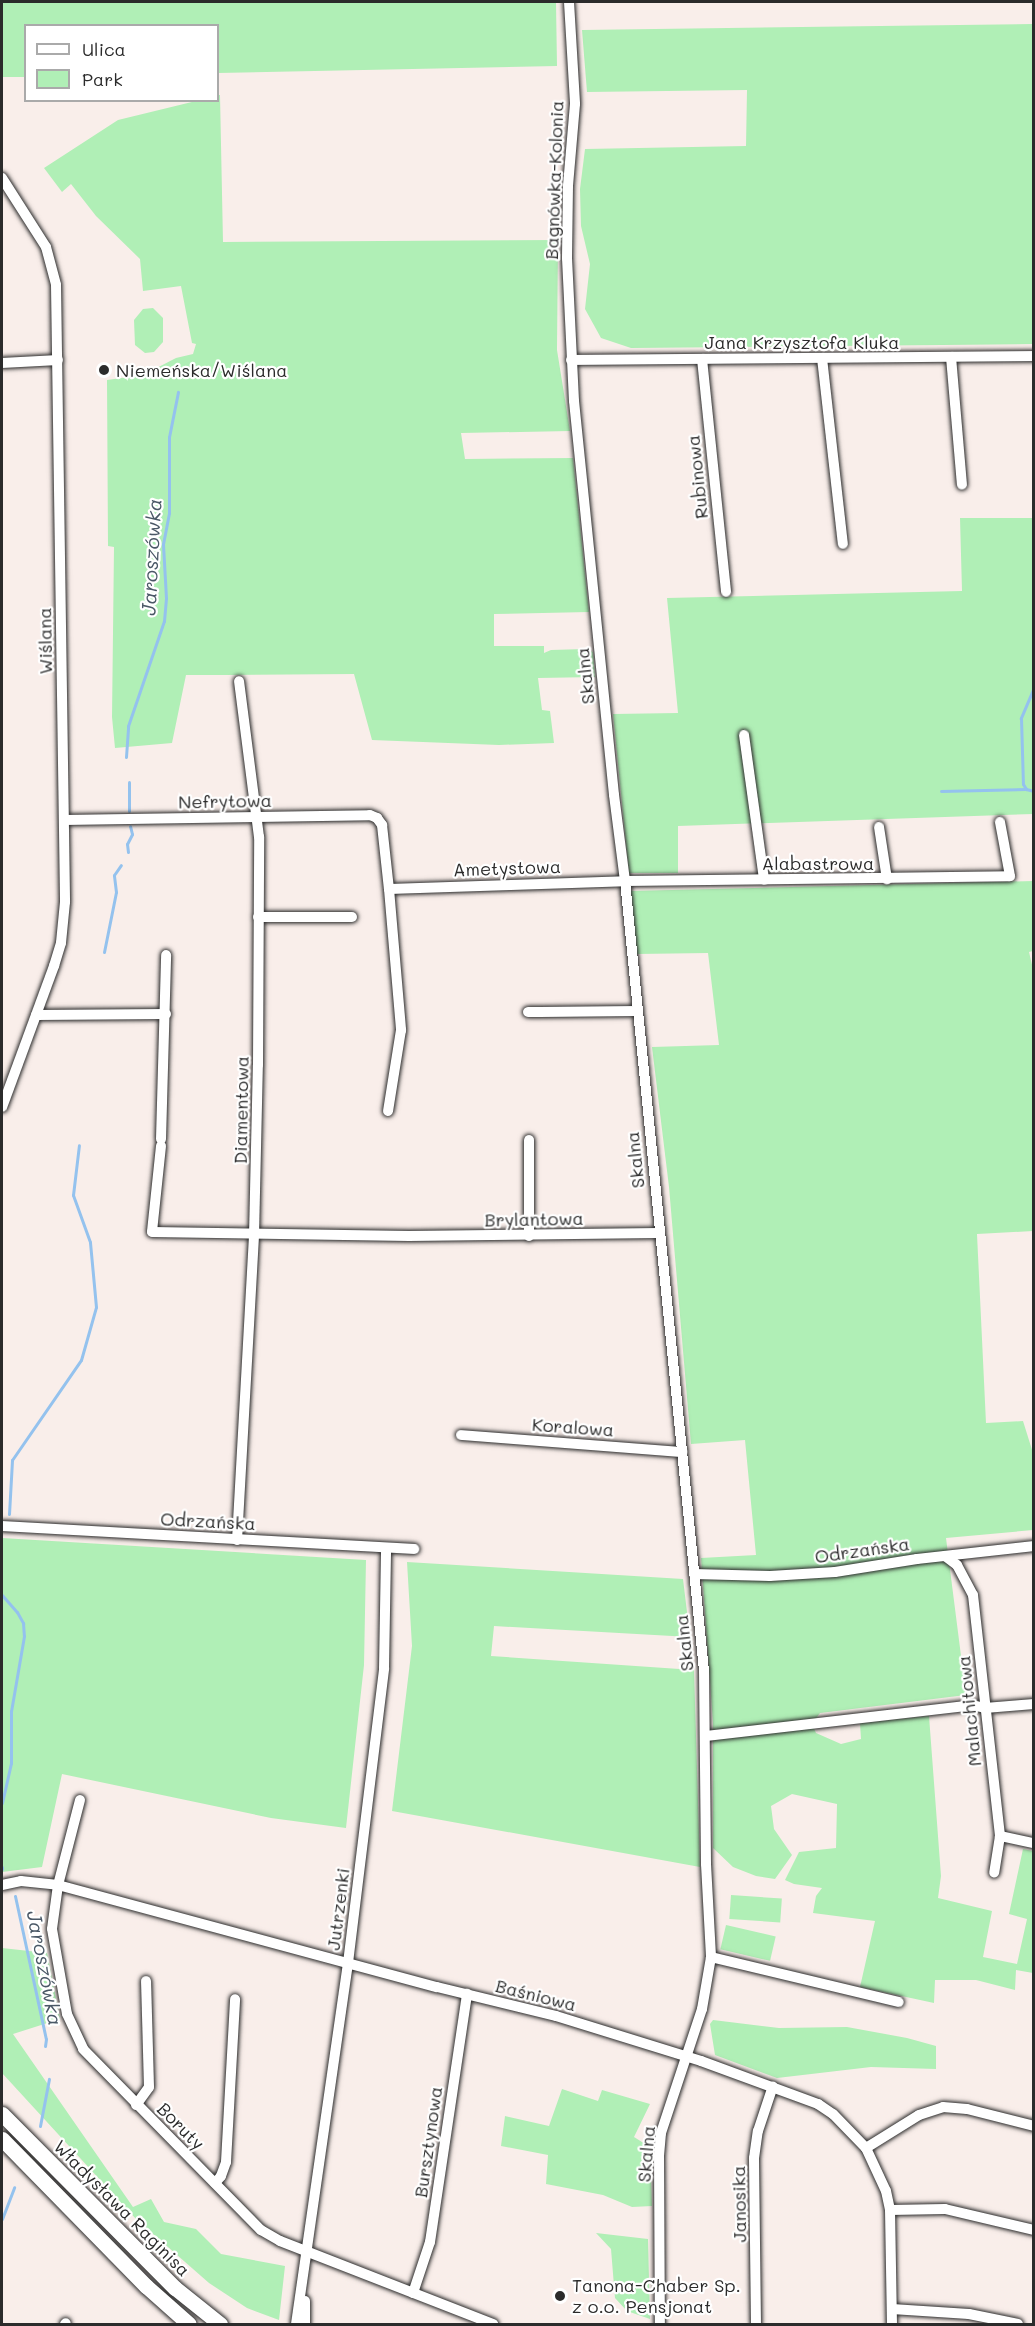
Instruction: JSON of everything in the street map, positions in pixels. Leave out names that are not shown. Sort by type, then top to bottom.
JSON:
[{"type":"main road","name":"Władysława Raginisa","points":[[2,2114],[175,2289],[220,2325]]},
{"type":"main road","name":"Władysława Raginisa","points":[[2,2139],[146,2286],[189,2325]]},
{"type":"street","name":"Bagnówka-Kolonia","points":[[569,2],[575,104],[568,186],[567,246],[572,360]]},
{"type":"street","name":"Wiślana","points":[[2,178],[50,255],[56,285],[65,902],[60,943],[2,1107]]},
{"type":"street","name":"Jana Krzysztofa Kluka","points":[[572,360],[1034,356]]},
{"type":"street","points":[[951,357],[962,485]]},
{"type":"street","points":[[822,358],[843,544]]},
{"type":"street","name":"Rubinowa","points":[[702,359],[726,592]]},
{"type":"street","points":[[2,363],[58,360]]},
{"type":"street","name":"Skalna","points":[[572,360],[704,1671],[706,1864],[711,1957],[702,2009],[668,2109],[659,2155],[660,2325]]},
{"type":"street","name":"Diamentowa","points":[[237,1540],[258,1128],[257,817],[239,681]]},
{"type":"street","points":[[744,735],[752,808],[764,880]]},
{"type":"street","name":"Nefrytowa","points":[[64,820],[370,815],[382,825],[389,889]]},
{"type":"street","name":"Alabastrowa","points":[[625,881],[1010,876],[1000,822]]},
{"type":"street","points":[[879,827],[887,879]]},
{"type":"street","name":"Ametystowa","points":[[389,889],[625,881]]},
{"type":"street","points":[[388,1111],[401,1030],[389,889]]},
{"type":"street","points":[[258,917],[352,917]]},
{"type":"street","points":[[36,1015],[166,1014],[166,955]]},
{"type":"street","points":[[528,1012],[637,1011]]},
{"type":"street","name":"Brylantowa","points":[[166,1014],[161,1143],[152,1232],[254,1236],[529,1236],[659,1233]]},
{"type":"street","points":[[529,1140],[529,1236]]},
{"type":"street","name":"Koralowa","points":[[461,1435],[682,1452]]},
{"type":"street","name":"Odrzańska","points":[[2,1526],[414,1549]]},
{"type":"street","name":"Odrzańska","points":[[694,1574],[770,1576],[835,1572],[1034,1546]]},
{"type":"street","name":"Jutrzenki","points":[[296,2325],[348,1963],[384,1668],[386,1548]]},
{"type":"street","name":"Malachitowa","points":[[945,1556],[957,1565],[972,1589],[1000,1836],[994,1873]]},
{"type":"street","points":[[706,1736],[972,1705],[985,1708],[1034,1704]]},
{"type":"street","name":"Boruty","points":[[80,1800],[58,1885],[52,1929],[67,2014],[84,2049],[136,2105],[261,2230],[307,2252],[413,2293],[463,2319],[494,2325]]},
{"type":"street","points":[[1000,1836],[1034,1844]]},
{"type":"street","name":"Baśniowa","points":[[2,1885],[21,1881],[58,1885],[556,2016],[687,2056],[818,2104],[833,2114],[866,2148],[886,2191],[890,2210],[892,2325]]},
{"type":"street","points":[[711,1957],[899,2002]]},
{"type":"street","points":[[136,2105],[149,2087],[146,1981]]},
{"type":"street","name":"Bursztynowa","points":[[413,2293],[430,2242],[467,1994]]},
{"type":"street","points":[[214,2183],[221,2176],[226,2162],[236,1999]]},
{"type":"street","name":"Janosika","points":[[756,2325],[754,2158],[758,2131],[773,2086]]},
{"type":"street","points":[[866,2148],[929,2110],[943,2107],[1034,2126]]},
{"type":"street","points":[[890,2210],[945,2209],[1034,2230]]},
{"type":"street","name":"Jutrzenki","points":[[304,2273],[305,2325]]},
{"type":"street","points":[[892,2309],[969,2314],[1018,2325]]},
{"type":"green space","points":[[2,2],[556,2],[557,66],[219,73],[219,24],[24,24],[24,77],[2,77]]},
{"type":"green space","points":[[1033,24],[1033,344],[631,348],[601,338],[585,309],[590,264],[581,226],[580,189],[585,149],[746,146],[747,90],[587,92],[582,30]]},
{"type":"green space","points":[[220,95],[223,242],[558,240],[557,350],[570,431],[461,433],[465,459],[573,458],[589,612],[494,614],[494,646],[544,646],[544,653],[551,650],[585,649],[593,652],[595,677],[538,678],[542,710],[550,711],[554,743],[499,745],[372,740],[354,674],[186,675],[172,743],[115,748],[112,717],[114,547],[108,546],[107,380],[143,375],[176,358],[193,354],[196,344],[192,343],[181,286],[143,291],[140,259],[96,216],[71,184],[62,192],[44,168],[118,120],[192,102],[219,102]]},
{"type":"green space","points":[[153,308],[163,318],[163,342],[154,352],[145,353],[135,345],[134,320],[143,309]]},
{"type":"green space","points":[[960,518],[1033,518],[1033,814],[678,826],[678,873],[629,873],[613,714],[678,713],[667,598],[962,591]]},
{"type":"green space","points":[[1033,881],[1033,951],[1029,952],[1034,973],[1033,1231],[977,1234],[986,1423],[1023,1421],[1033,1453],[1033,1530],[946,1538],[966,1695],[820,1713],[812,1724],[816,1733],[841,1744],[861,1739],[860,1723],[929,1716],[941,1876],[938,1898],[992,1911],[983,1957],[1017,1964],[1027,1919],[1009,1914],[1023,1849],[1033,1851],[1033,1973],[1016,1970],[1015,1990],[976,1980],[935,1980],[934,2003],[860,1987],[875,1921],[813,1913],[816,1896],[822,1888],[794,1884],[785,1880],[799,1852],[836,1848],[837,1804],[792,1794],[771,1806],[774,1829],[792,1855],[775,1879],[756,1876],[733,1867],[713,1848],[713,1723],[701,1558],[756,1555],[745,1440],[691,1444],[669,1187],[652,1047],[719,1045],[708,953],[637,954],[631,891]]},
{"type":"green space","points":[[2,1538],[366,1560],[364,1665],[346,1828],[271,1818],[62,1774],[42,1867],[2,1872]]},
{"type":"green space","points":[[407,1562],[683,1579],[690,1637],[494,1626],[491,1656],[694,1670],[700,1867],[392,1811],[412,1646]]},
{"type":"green space","points":[[731,1895],[782,1899],[780,1922],[729,1919]]},
{"type":"green space","points":[[726,1925],[776,1936],[770,1961],[720,1949]]},
{"type":"green space","points":[[2,1948],[47,1953],[60,2019],[13,2034],[133,2207],[151,2199],[164,2222],[196,2229],[221,2254],[285,2266],[279,2320],[247,2308],[209,2283],[136,2219],[2,2073]]},
{"type":"green space","points":[[713,2020],[779,2028],[847,2027],[907,2038],[936,2046],[936,2069],[871,2067],[777,2078],[715,2055],[710,2024]]},
{"type":"green space","points":[[562,2089],[598,2101],[602,2090],[650,2104],[634,2137],[650,2147],[652,2206],[632,2207],[603,2195],[546,2184],[548,2155],[501,2146],[505,2116],[549,2126]]},
{"type":"green space","points":[[596,2233],[648,2239],[650,2319],[627,2311],[615,2298],[611,2249]]},
{"type":"waterway","name":"Jaroszówka","points":[[126,757],[128,726],[164,621],[166,598],[163,544],[169,513],[169,437],[178,392]]},
{"type":"waterway","points":[[1034,687],[1021,718],[1023,784],[1026,789],[1034,791]]},
{"type":"waterway","name":"Jaroszówka","points":[[129,782],[129,811]]},
{"type":"waterway","points":[[941,791],[1026,789]]},
{"type":"waterway","name":"Jaroszówka","points":[[128,852],[127,844],[132,834],[130,826]]},
{"type":"waterway","name":"Jaroszówka","points":[[104,952],[116,892],[114,875],[121,865]]},
{"type":"waterway","name":"Jaroszówka","points":[[9,1514],[12,1460],[81,1360],[96,1307],[90,1242],[73,1195],[79,1145]]},
{"type":"waterway","name":"Jaroszówka","points":[[2,1595],[17,1612],[23,1623],[24,1636],[11,1711],[11,1763],[2,1803]]},
{"type":"waterway","name":"Jaroszówka","points":[[15,1896],[46,2039],[45,2046]]},
{"type":"waterway","points":[[40,2126],[49,2079]]},
{"type":"waterway","name":"Jaroszówka","points":[[2,2219],[14,2187]]},
{"type":"place","name":"Niemeńska/Wiślana","points":[[104,370]]},
{"type":"place","name":"Tanona-Chaber Sp. z o.o. Pensjonat","points":[[560,2296]]}]
